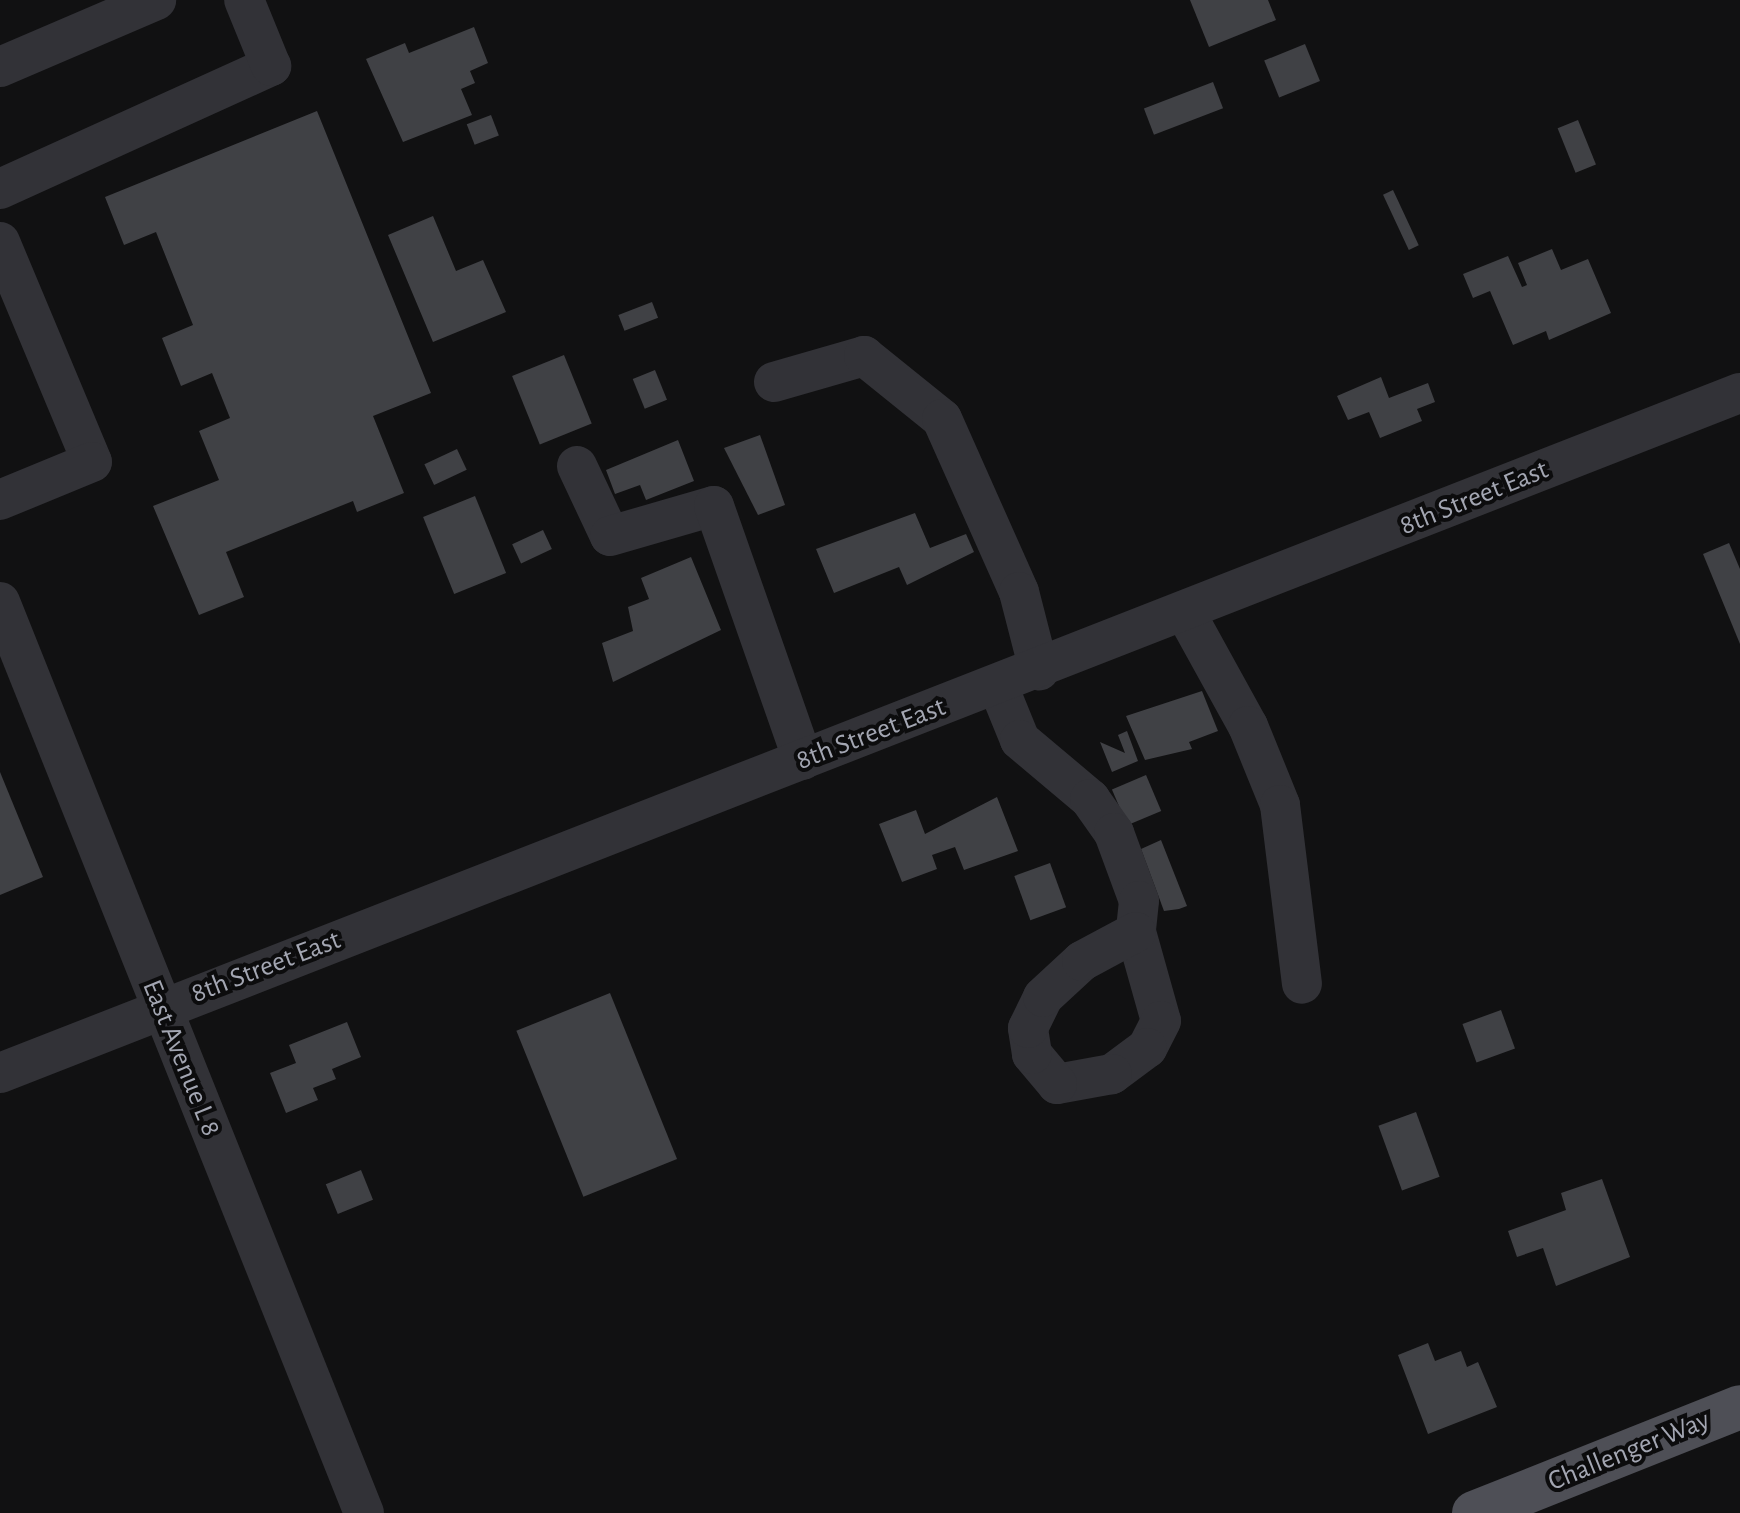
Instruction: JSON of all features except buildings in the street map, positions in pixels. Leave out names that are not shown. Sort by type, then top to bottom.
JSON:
[{"type":"main road","name":"Challenger Way","points":[[1474,1513],[1740,1407]]},
{"type":"street","points":[[0,67],[156,0]]},
{"type":"street","points":[[0,189],[271,66],[244,0]]},
{"type":"street","points":[[0,242],[92,462],[0,500]]},
{"type":"street","points":[[774,382],[864,356],[942,419],[1019,592],[1039,670]]},
{"type":"street","name":"8th Street East","points":[[0,1073],[160,1007],[998,686],[1740,393]]},
{"type":"street","points":[[577,466],[610,536],[714,506],[803,760]]},
{"type":"street","name":"East Avenue L 8","points":[[0,602],[364,1513]]},
{"type":"street","points":[[1185,612],[1248,726],[1280,805],[1302,984]]},
{"type":"street","points":[[998,686],[1020,740],[1090,799],[1114,833],[1139,901],[1136,932]]}]
